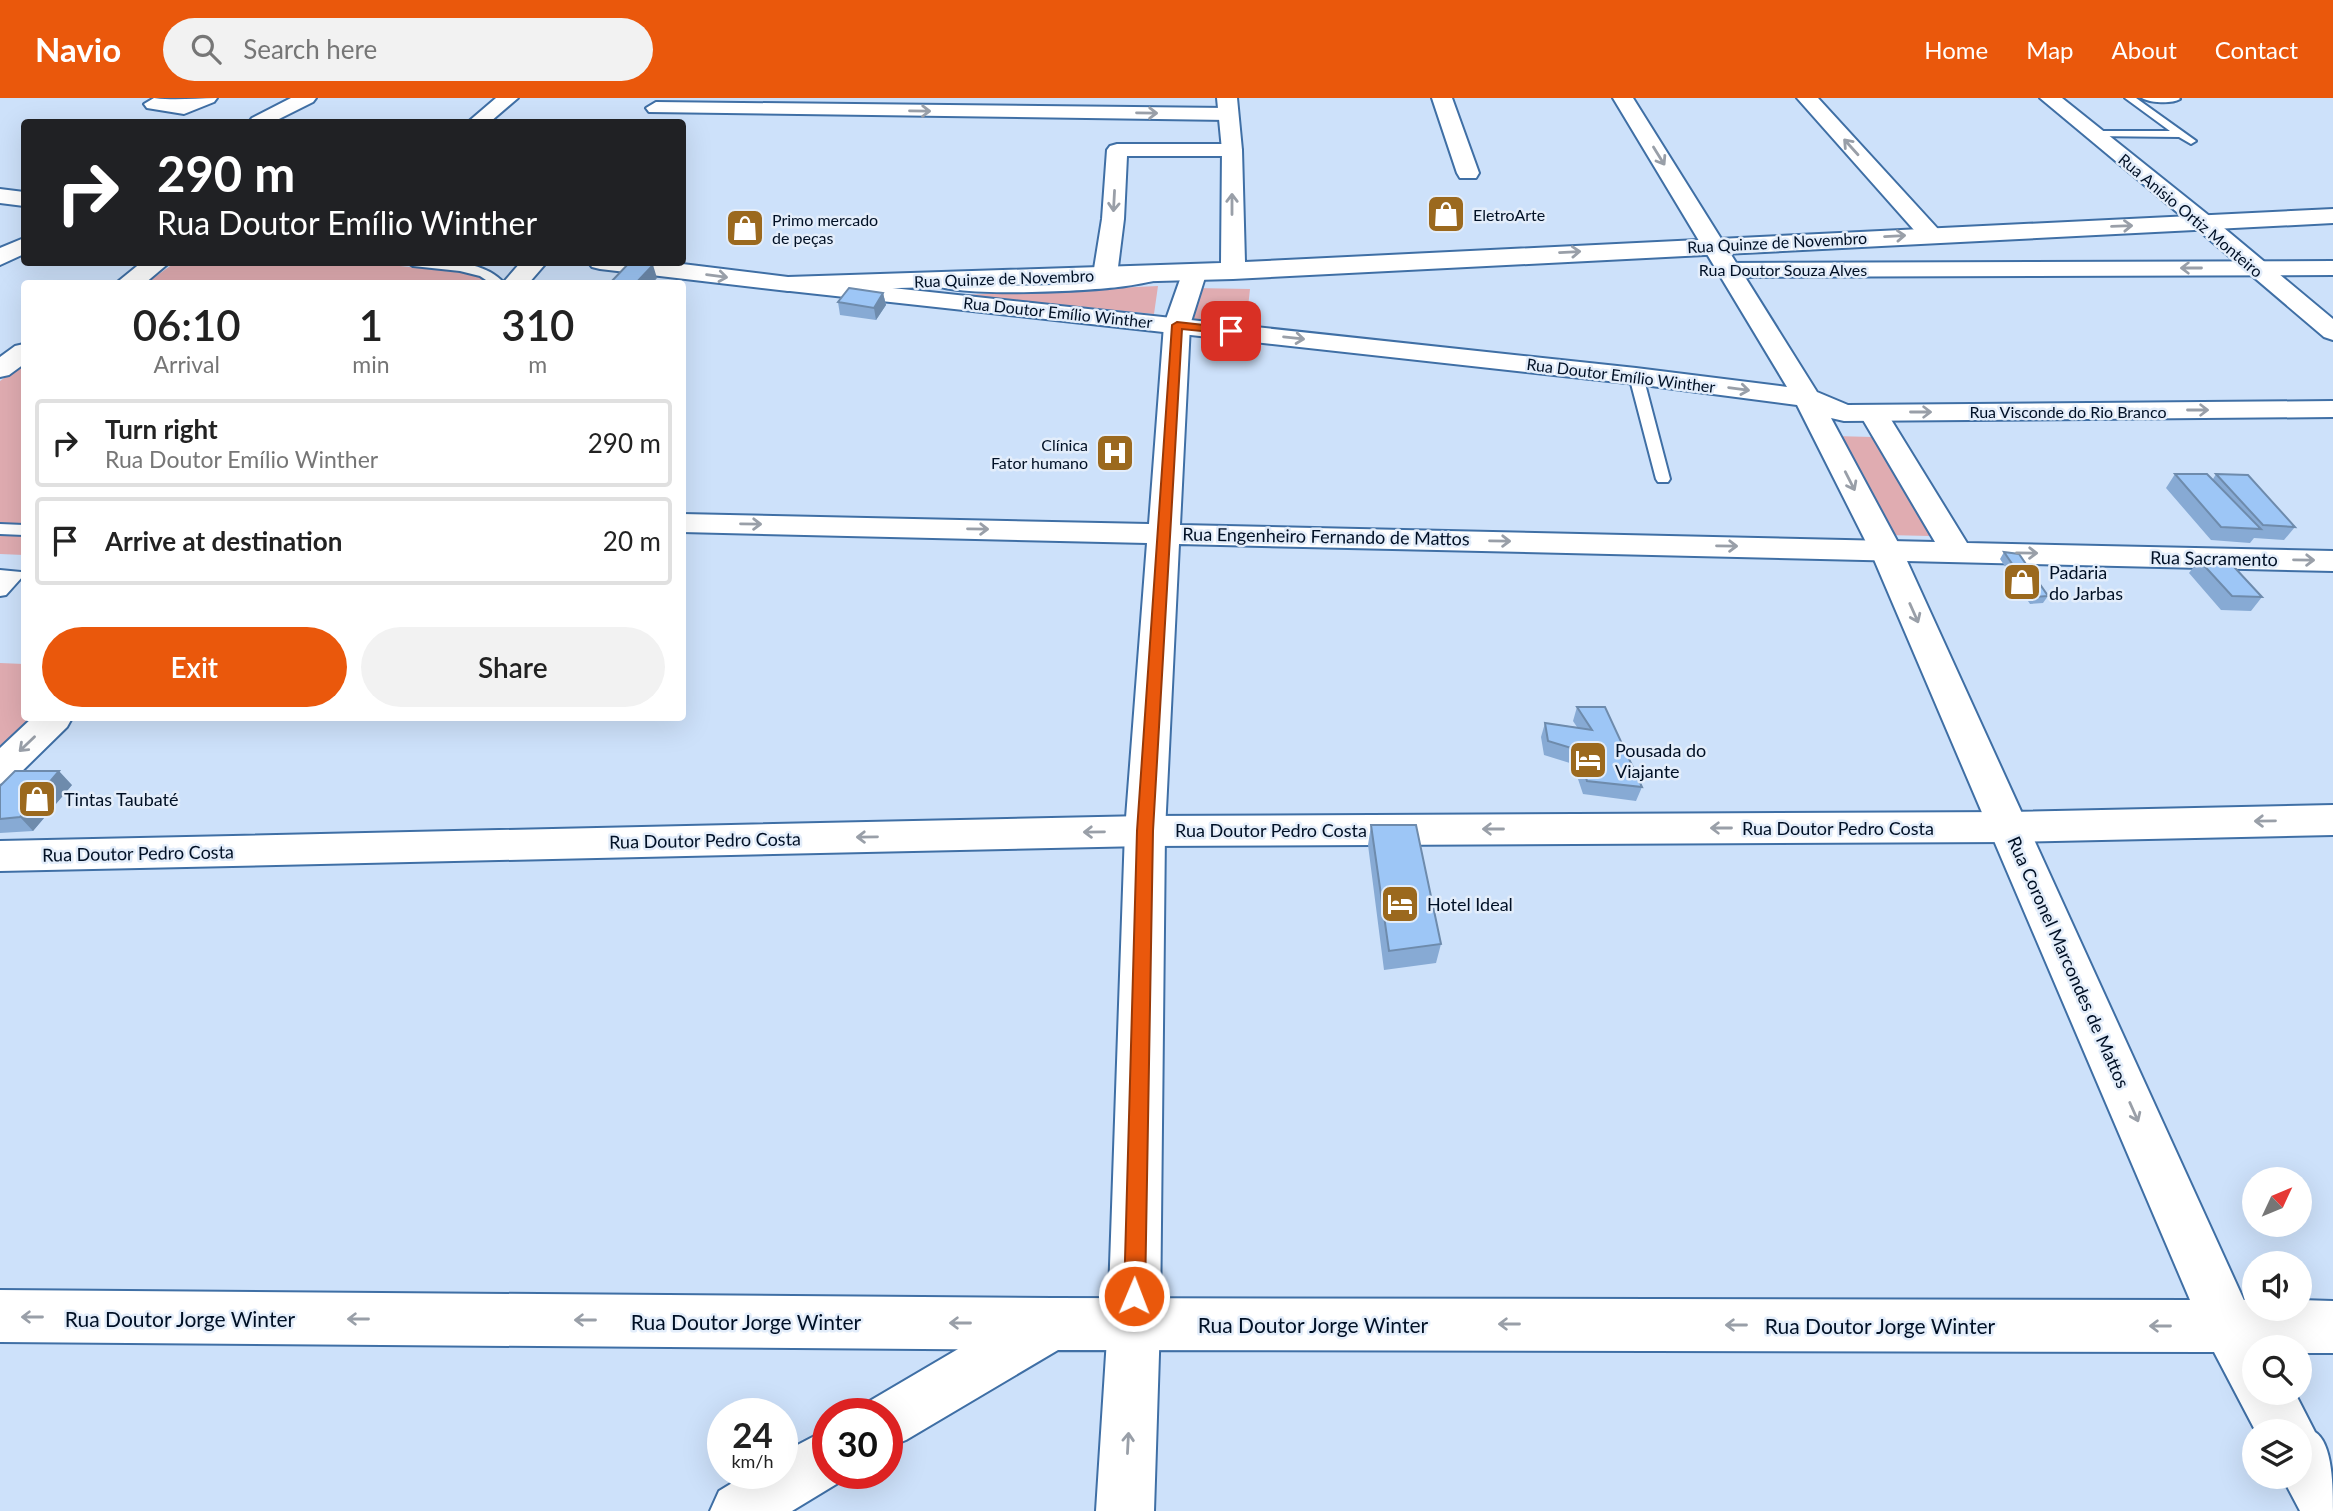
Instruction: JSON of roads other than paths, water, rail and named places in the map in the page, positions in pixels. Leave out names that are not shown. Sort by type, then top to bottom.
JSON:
[{"type":"street","points":[[160,101],[184,108],[207,98]]},
{"type":"street","points":[[265,119],[306,98]]},
{"type":"street","points":[[482,119],[508,98]]},
{"type":"street","points":[[1442,98],[1468,173]]},
{"type":"street","name":"Rua Coronel Marcondes de Mattos","points":[[1623,98],[1807,398],[1886,551],[2228,1326],[2242,1351]]},
{"type":"street","points":[[1807,98],[1930,234]]},
{"type":"street","name":"Rua Anísio Ortiz Monteiro","points":[[2050,98],[2333,332]]},
{"type":"street","points":[[642,119],[659,103],[1227,106],[1232,150],[1229,270]]},
{"type":"street","points":[[1105,275],[1113,219],[1117,150],[1232,150]]},
{"type":"street","points":[[0,196],[21,199]]},
{"type":"street","name":"Rua Quinze de Novembro","points":[[1682,258],[1715,246],[2333,216]]},
{"type":"street","points":[[0,258],[21,248]]},
{"type":"street","name":"Rua Doutor Souza Alves","points":[[1229,270],[1682,258],[1728,270],[2333,268]]},
{"type":"street","points":[[133,280],[152,266]]},
{"type":"street","points":[[518,280],[531,266]]},
{"type":"street","name":"Rua Doutor Emílio Winther","points":[[634,266],[1636,376],[1807,398]]},
{"type":"street","name":"Rua Quinze de Novembro","points":[[788,284],[1229,270]]},
{"type":"street","points":[[1125,1511],[1134,1323],[1145,831],[1177,325],[1184,272]]},
{"type":"street","points":[[0,369],[21,354]]},
{"type":"street","name":"Rua Visconde do Rio Branco","points":[[1807,398],[1879,424],[2333,409]]},
{"type":"street","points":[[1825,432],[1841,427],[1879,424],[1956,551]]},
{"type":"street","name":"Rua Engenheiro Fernando de Mattos","points":[[686,523],[1164,532],[1886,551]]},
{"type":"street","name":"Rua Sacramento","points":[[1886,551],[2333,561]]},
{"type":"street","points":[[0,770],[51,721]]},
{"type":"street","name":"Rua Doutor Pedro Costa","points":[[0,856],[1145,831],[2010,827],[2333,820]]},
{"type":"street","name":"Rua Doutor Jorge Winter","points":[[0,1316],[1052,1324],[2333,1327]]},
{"type":"street","points":[[903,1412],[1052,1324]]},
{"type":"street","points":[[739,1511],[812,1467]]},
{"type":"street","points":[[2312,1476],[2331,1511]]},
{"type":"lane","points":[[2130,98],[2191,141]]},
{"type":"lane","points":[[2147,98],[2175,99]]},
{"type":"lane","points":[[2094,134],[2180,134]]},
{"type":"lane","points":[[443,266],[480,271],[495,280]]},
{"type":"lane","points":[[926,280],[970,288],[1107,285],[1144,281],[1184,272]]},
{"type":"lane","points":[[1636,376],[1663,479]]},
{"type":"lane","points":[[0,529],[21,530]]},
{"type":"lane","points":[[0,575],[15,576],[0,591]]},
{"type":"place","name":"EletroArte","points":[[1446,214]]},
{"type":"place","name":"Primo mercado de peças","points":[[745,228]]},
{"type":"place","name":"Clínica Fator humano","points":[[1115,453]]},
{"type":"place","name":"Padaria do Jarbas","points":[[2022,582]]},
{"type":"place","name":"Pousada do Viajante","points":[[1588,760]]},
{"type":"place","name":"Tintas Taubaté","points":[[37,799]]},
{"type":"place","name":"Hotel Ideal","points":[[1400,904]]}]
